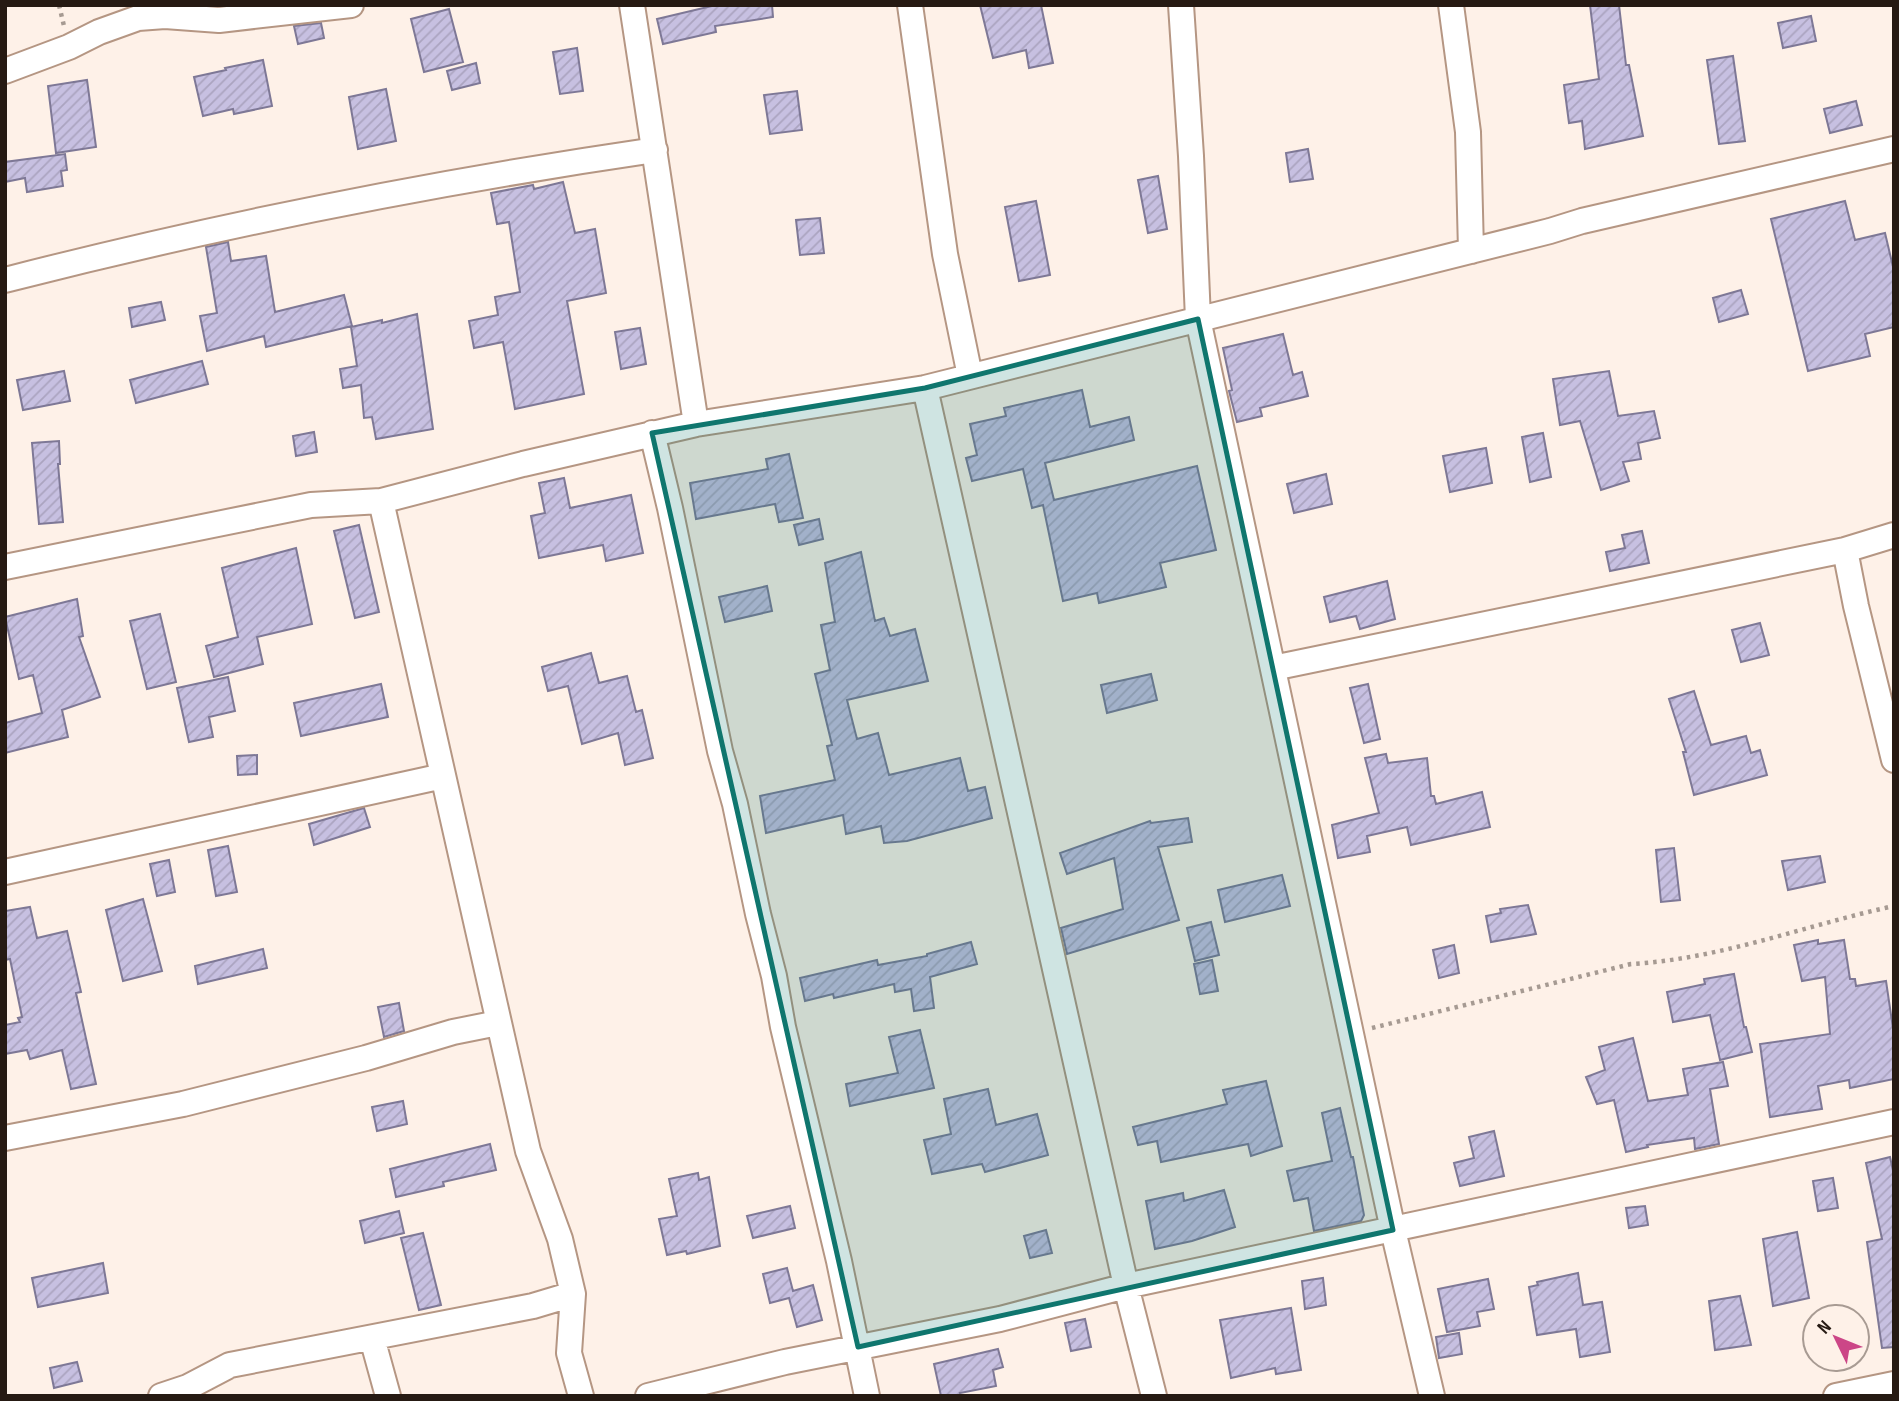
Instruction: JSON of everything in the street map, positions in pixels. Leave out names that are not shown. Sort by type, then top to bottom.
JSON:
[{"type":"street","points":[[5,71],[138,18],[166,16],[219,20],[351,5]]},
{"type":"street","points":[[632,5],[696,424]]},
{"type":"street","points":[[910,5],[945,254],[971,376]]},
{"type":"street","points":[[1181,5],[1194,206],[1198,319],[1393,1230],[1432,1396]]},
{"type":"street","points":[[1451,5],[1468,132],[1471,251]]},
{"type":"street","points":[[5,566],[311,505],[382,501],[523,464],[696,424],[925,388],[1582,221],[1894,149]]},
{"type":"street","points":[[5,279],[254,220],[542,166],[655,150]]},
{"type":"street","points":[[925,388],[1126,1286],[1154,1396]]},
{"type":"street","points":[[652,433],[720,751],[735,804],[867,1396]]},
{"type":"street","points":[[382,501],[528,1151],[560,1239],[573,1294],[569,1353],[581,1396]]},
{"type":"street","points":[[1273,668],[1845,550],[1894,535]]},
{"type":"street","points":[[1845,550],[1894,760]]},
{"type":"street","points":[[5,872],[443,776]]},
{"type":"street","points":[[5,1138],[183,1104],[366,1058],[453,1032],[498,1023]]},
{"type":"street","points":[[648,1396],[785,1362],[1000,1319],[1126,1286],[1894,1122]]},
{"type":"street","points":[[161,1396],[188,1387],[230,1365],[533,1306],[573,1294]]},
{"type":"street","points":[[372,1338],[388,1396]]},
{"type":"street","points":[[1836,1396],[1894,1384]]},
{"type":"path","points":[[1351,1033],[1631,964],[1664,962],[1751,944],[1808,926],[1894,906]]},
{"type":"highlighted area","points":[[1198,319],[1393,1230],[858,1347],[652,433],[925,388]]},
{"type":"building","points":[[716,5],[772,5],[773,17],[715,26],[716,32],[663,44],[657,19]]},
{"type":"building","points":[[980,5],[1041,5],[1053,63],[1029,68],[1026,50],[993,58]]},
{"type":"building","points":[[1590,5],[1619,5],[1626,65],[1629,65],[1643,136],[1585,149],[1582,121],[1569,123],[1564,85],[1599,79]]},
{"type":"building","points":[[449,9],[463,62],[424,72],[411,19]]},
{"type":"building","points":[[1811,16],[1816,41],[1783,48],[1778,23]]},
{"type":"building","points":[[321,23],[324,38],[298,44],[294,26]]},
{"type":"building","points":[[577,48],[583,91],[560,94],[553,52]]},
{"type":"building","points":[[1733,56],[1745,141],[1719,144],[1707,60]]},
{"type":"building","points":[[263,60],[272,106],[234,114],[233,109],[203,116],[194,77]]},
{"type":"building","points":[[476,63],[480,83],[452,90],[447,71]]},
{"type":"building","points":[[87,80],[96,147],[56,153],[48,86]]},
{"type":"building","points":[[386,89],[396,141],[358,149],[349,97]]},
{"type":"building","points":[[797,91],[802,130],[770,134],[764,95]]},
{"type":"building","points":[[1856,101],[1862,125],[1830,133],[1824,109]]},
{"type":"building","points":[[1308,149],[1313,179],[1290,182],[1286,153]]},
{"type":"building","points":[[65,154],[67,170],[61,171],[63,186],[27,192],[25,178],[5,182],[5,162]]},
{"type":"building","points":[[1158,176],[1167,229],[1148,233],[1138,180]]},
{"type":"building","points":[[563,182],[575,233],[595,229],[606,293],[567,301],[584,394],[515,409],[503,342],[474,348],[469,321],[498,315],[495,297],[520,292],[509,222],[497,224],[491,193],[533,185],[534,189]]},
{"type":"building","points":[[1036,201],[1050,275],[1019,281],[1005,207]]},
{"type":"building","points":[[1845,201],[1855,240],[1885,233],[1894,271],[1894,327],[1865,334],[1870,356],[1808,371],[1771,219]]},
{"type":"building","points":[[820,218],[824,253],[800,255],[796,220]]},
{"type":"building","points":[[228,242],[231,261],[266,256],[275,312],[344,295],[352,326],[266,347],[264,336],[207,351],[200,316],[217,313],[206,247]]},
{"type":"building","points":[[1741,290],[1748,314],[1719,322],[1713,298]]},
{"type":"building","points":[[161,302],[165,320],[132,327],[129,308]]},
{"type":"building","points":[[417,314],[433,429],[376,439],[372,417],[364,418],[361,385],[343,388],[340,369],[357,366],[351,327]]},
{"type":"building","points":[[640,328],[646,364],[621,369],[615,332]]},
{"type":"building","points":[[1283,334],[1293,375],[1302,372],[1308,396],[1260,408],[1262,416],[1237,422],[1223,348]]},
{"type":"building","points":[[202,361],[208,384],[136,403],[130,380]]},
{"type":"building","points":[[64,371],[70,401],[23,410],[17,380]]},
{"type":"building","points":[[1609,371],[1618,416],[1654,411],[1660,438],[1638,443],[1641,459],[1623,462],[1629,481],[1601,490],[1580,421],[1560,425],[1553,379]]},
{"type":"building","points":[[1082,390],[1090,427],[1129,417],[1134,440],[1045,463],[1054,500],[1197,466],[1216,550],[1160,563],[1166,587],[1099,603],[1097,593],[1063,601],[1043,505],[1032,508],[1023,469],[972,481],[966,458],[977,455],[970,424],[1006,416],[1004,408]]},
{"type":"building","points":[[314,432],[317,452],[296,456],[293,436]]},
{"type":"building","points":[[1543,433],[1551,477],[1530,482],[1522,437]]},
{"type":"building","points":[[59,441],[58,464],[63,522],[39,524],[32,443]]},
{"type":"building","points":[[1486,448],[1492,483],[1450,492],[1443,456]]},
{"type":"building","points":[[789,454],[803,518],[779,522],[775,504],[696,519],[690,483],[768,469],[766,459]]},
{"type":"building","points":[[1326,474],[1332,504],[1294,513],[1287,484]]},
{"type":"building","points":[[564,478],[570,508],[631,495],[643,553],[606,561],[603,545],[539,558],[531,516],[545,513],[539,483]]},
{"type":"building","points":[[819,519],[823,539],[799,545],[794,525]]},
{"type":"building","points":[[359,525],[379,612],[355,618],[334,531]]},
{"type":"building","points":[[1642,531],[1649,563],[1610,571],[1606,552],[1625,548],[1622,535]]},
{"type":"building","points":[[296,548],[312,624],[257,637],[263,664],[214,677],[206,646],[238,637],[222,568]]},
{"type":"building","points":[[861,552],[875,621],[884,618],[890,636],[915,629],[928,681],[847,700],[857,739],[878,733],[889,775],[960,758],[968,791],[985,787],[992,818],[907,841],[884,843],[881,826],[846,834],[843,815],[766,833],[760,796],[835,780],[827,746],[832,745],[815,674],[830,670],[821,625],[835,622],[825,563]]},
{"type":"building","points":[[1387,581],[1395,619],[1360,629],[1356,616],[1330,622],[1324,597]]},
{"type":"building","points":[[767,586],[772,611],[725,622],[719,597]]},
{"type":"building","points":[[77,599],[83,636],[79,637],[100,697],[62,710],[68,737],[5,753],[5,723],[42,713],[33,675],[19,679],[5,617]]},
{"type":"building","points":[[160,614],[176,682],[147,689],[130,621]]},
{"type":"building","points":[[1760,623],[1769,655],[1741,662],[1732,630]]},
{"type":"building","points":[[591,653],[599,683],[627,676],[636,712],[642,710],[653,758],[625,765],[618,733],[582,744],[568,686],[548,691],[542,667]]},
{"type":"building","points":[[1151,674],[1157,700],[1107,713],[1101,685]]},
{"type":"building","points":[[228,677],[235,711],[209,717],[213,737],[189,742],[177,688]]},
{"type":"building","points":[[381,684],[388,717],[301,736],[294,703]]},
{"type":"building","points":[[1368,684],[1380,739],[1364,743],[1350,688]]},
{"type":"building","points":[[1694,691],[1711,745],[1746,736],[1751,753],[1760,750],[1767,775],[1694,795],[1683,752],[1686,752],[1669,699]]},
{"type":"building","points":[[1386,754],[1388,763],[1427,758],[1431,796],[1434,796],[1436,804],[1482,792],[1490,827],[1411,845],[1407,827],[1367,836],[1370,852],[1338,858],[1332,825],[1379,813],[1365,758]]},
{"type":"building","points":[[257,755],[257,774],[238,775],[237,756]]},
{"type":"building","points":[[364,808],[370,827],[314,845],[309,824]]},
{"type":"building","points":[[1188,818],[1192,842],[1158,847],[1179,920],[1067,954],[1061,928],[1123,909],[1114,858],[1067,874],[1060,853],[1150,821]]},
{"type":"building","points":[[228,846],[237,892],[216,896],[208,850]]},
{"type":"building","points":[[1674,848],[1680,900],[1661,902],[1656,850]]},
{"type":"building","points":[[1820,856],[1825,882],[1788,890],[1782,861]]},
{"type":"building","points":[[169,860],[175,892],[157,896],[150,864]]},
{"type":"building","points":[[1282,875],[1290,906],[1225,922],[1218,890]]},
{"type":"building","points":[[143,899],[162,971],[123,981],[106,910]]},
{"type":"building","points":[[1528,905],[1536,934],[1491,942],[1486,916],[1501,913],[1500,909]]},
{"type":"building","points":[[30,907],[37,938],[67,931],[81,992],[76,993],[96,1084],[71,1089],[62,1050],[30,1059],[27,1050],[5,1054],[5,1025],[20,1022],[18,1018],[22,1017],[10,959],[5,960],[5,911]]},
{"type":"building","points":[[1211,922],[1219,955],[1195,961],[1187,928]]},
{"type":"building","points":[[1818,940],[1818,944],[1844,940],[1850,979],[1855,979],[1856,986],[1886,981],[1894,1035],[1894,1079],[1850,1088],[1849,1080],[1818,1086],[1822,1109],[1770,1117],[1760,1044],[1830,1034],[1825,977],[1802,981],[1794,945]]},
{"type":"building","points":[[971,942],[977,964],[930,977],[934,1008],[914,1011],[911,989],[895,992],[894,984],[834,998],[833,994],[805,1001],[800,978],[877,960],[878,965],[927,956]]},
{"type":"building","points":[[1454,945],[1459,973],[1439,978],[1433,950]]},
{"type":"building","points":[[263,949],[267,968],[198,984],[195,966]]},
{"type":"building","points":[[1212,960],[1218,991],[1200,994],[1194,964]]},
{"type":"building","points":[[1734,974],[1744,1027],[1752,1052],[1720,1060],[1710,1015],[1673,1022],[1667,992],[1705,984],[1704,979]]},
{"type":"building","points":[[399,1003],[404,1031],[384,1037],[378,1007]]},
{"type":"building","points":[[920,1030],[934,1088],[850,1106],[846,1084],[898,1073],[889,1037]]},
{"type":"building","points":[[1633,1038],[1648,1101],[1688,1095],[1683,1069],[1723,1062],[1728,1086],[1710,1089],[1719,1144],[1695,1149],[1694,1138],[1647,1145],[1648,1147],[1626,1152],[1614,1100],[1597,1104],[1586,1077],[1605,1070],[1599,1047]]},
{"type":"building","points":[[1266,1081],[1282,1146],[1251,1156],[1248,1144],[1161,1162],[1157,1141],[1138,1145],[1133,1127],[1227,1104],[1223,1090]]},
{"type":"building","points":[[988,1089],[996,1125],[1037,1114],[1048,1155],[985,1172],[982,1164],[932,1174],[924,1140],[951,1134],[944,1099]]},
{"type":"building","points":[[403,1101],[407,1124],[377,1131],[372,1107]]},
{"type":"building","points":[[1340,1108],[1364,1215],[1361,1221],[1314,1231],[1308,1198],[1294,1201],[1287,1171],[1332,1161],[1322,1113]]},
{"type":"building","points":[[1494,1131],[1504,1176],[1460,1186],[1454,1163],[1474,1158],[1469,1137]]},
{"type":"building","points":[[490,1144],[496,1170],[443,1182],[444,1186],[396,1197],[390,1169]]},
{"type":"building","points":[[1890,1157],[1894,1175],[1894,1347],[1882,1348],[1867,1242],[1882,1239],[1866,1163]]},
{"type":"building","points":[[698,1173],[699,1180],[709,1177],[720,1246],[687,1254],[686,1251],[667,1255],[659,1219],[677,1216],[669,1179]]},
{"type":"building","points":[[1833,1178],[1838,1208],[1818,1211],[1813,1181]]},
{"type":"building","points":[[1224,1190],[1235,1227],[1155,1249],[1146,1201],[1183,1193],[1184,1201]]},
{"type":"building","points":[[790,1206],[795,1228],[753,1238],[747,1216]]},
{"type":"building","points":[[1645,1206],[1648,1225],[1629,1228],[1626,1208]]},
{"type":"building","points":[[399,1211],[404,1233],[365,1243],[360,1221]]},
{"type":"building","points":[[1046,1230],[1052,1253],[1030,1258],[1024,1236]]},
{"type":"building","points":[[1797,1232],[1809,1298],[1773,1306],[1763,1239]]},
{"type":"building","points":[[423,1233],[441,1305],[419,1310],[401,1238]]},
{"type":"building","points":[[103,1263],[108,1293],[38,1307],[32,1278]]},
{"type":"building","points":[[787,1268],[793,1291],[813,1285],[822,1320],[797,1327],[789,1298],[770,1303],[763,1274]]},
{"type":"building","points":[[1578,1273],[1583,1305],[1602,1302],[1610,1352],[1580,1357],[1576,1329],[1537,1335],[1529,1287],[1538,1285],[1537,1282]]},
{"type":"building","points":[[1323,1278],[1326,1305],[1305,1309],[1302,1281]]},
{"type":"building","points":[[1488,1279],[1494,1309],[1477,1312],[1480,1326],[1447,1332],[1438,1289]]},
{"type":"building","points":[[1740,1296],[1751,1345],[1715,1350],[1709,1301]]},
{"type":"building","points":[[1291,1308],[1301,1370],[1276,1374],[1275,1368],[1231,1378],[1220,1320]]},
{"type":"building","points":[[1085,1319],[1091,1347],[1071,1351],[1065,1323]]},
{"type":"building","points":[[1459,1333],[1462,1354],[1439,1358],[1436,1337]]},
{"type":"building","points":[[998,1349],[1003,1367],[993,1370],[996,1386],[960,1393],[961,1396],[941,1396],[934,1364]]},
{"type":"building","points":[[77,1362],[82,1381],[54,1388],[50,1368]]}]
